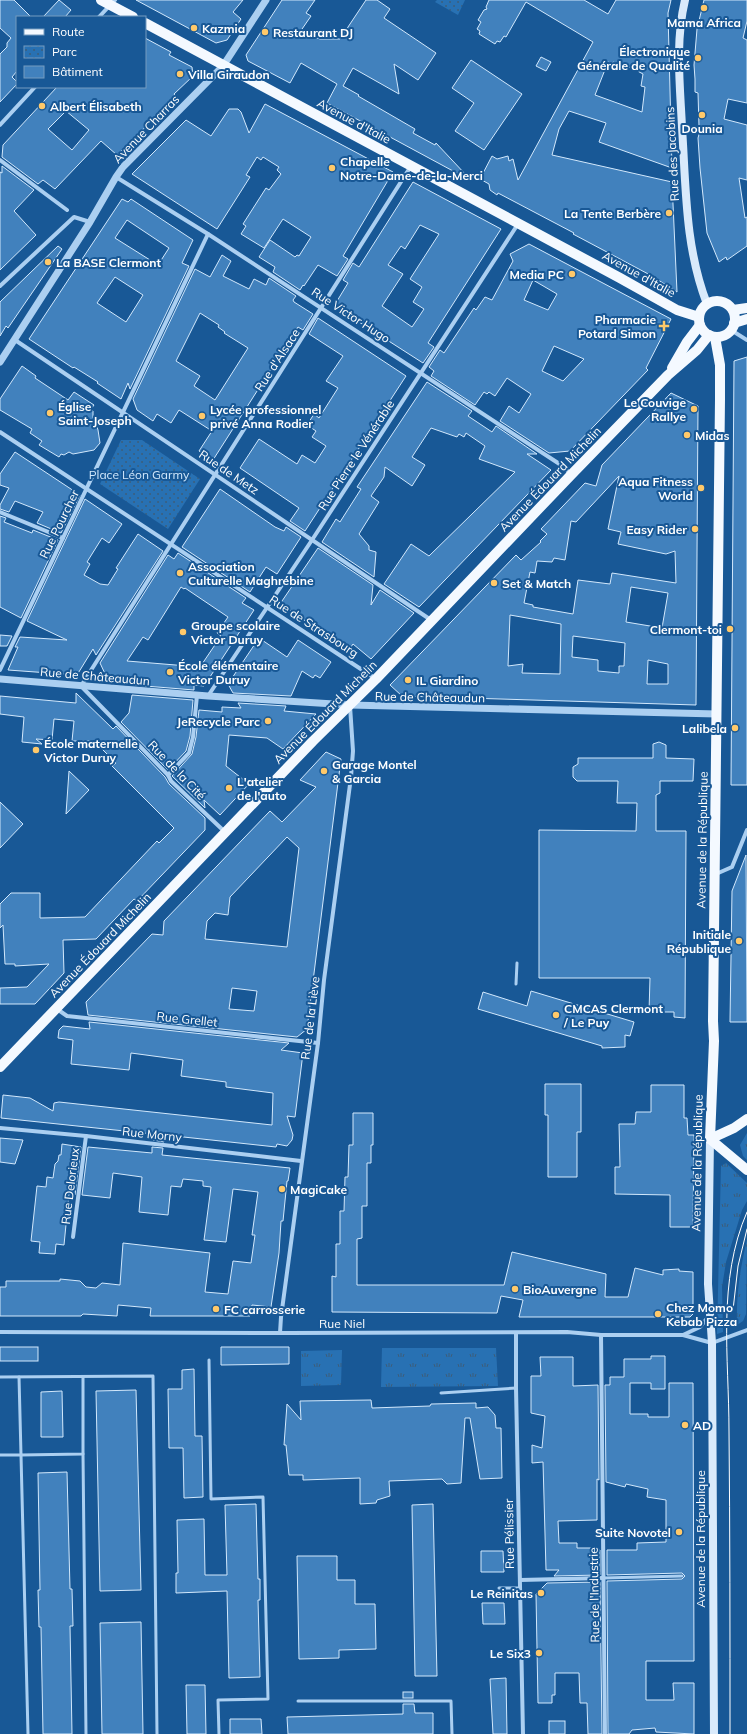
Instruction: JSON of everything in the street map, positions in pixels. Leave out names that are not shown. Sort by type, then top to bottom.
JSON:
[{"type":"main road","name":"Rue des Jacobins","points":[[685,0],[680,28],[679,58],[688,229],[699,285],[707,304]]},
{"type":"main road","points":[[109,1],[132,16]]},
{"type":"main road","name":"Avenue d'Italie","points":[[146,24],[518,223],[671,307],[700,321]]},
{"type":"main road","points":[[733,327],[733,310],[728,304],[720,301],[707,304],[700,312],[700,321],[704,330],[712,336],[727,334],[733,327],[747,319]]},
{"type":"main road","points":[[733,310],[747,308]]},
{"type":"main road","name":"Avenue Édouard Michelin","points":[[668,375],[700,321]]},
{"type":"main road","name":"Avenue Édouard Michelin","points":[[0,1067],[668,375],[712,336]]},
{"type":"main road","name":"Avenue de la République","points":[[712,336],[720,365],[714,1041],[710,1139],[708,1284],[712,1343],[714,1734]]},
{"type":"main road","points":[[747,1119],[734,1128],[710,1139],[747,1170]]},
{"type":"street","name":"Avenue Charras","points":[[0,362],[90,222],[123,167],[223,66],[266,0]]},
{"type":"street","points":[[100,16],[109,1]]},
{"type":"street","points":[[0,125],[34,88]]},
{"type":"street","points":[[0,160],[67,210]]},
{"type":"street","name":"Rue d'Alsace","points":[[81,686],[412,166]]},
{"type":"street","name":"Rue Victor Hugo","points":[[116,177],[208,234],[322,308],[558,463],[571,475]]},
{"type":"street","points":[[1,283],[74,217],[90,222]]},
{"type":"street","name":"Rue Pierre le Vénérable","points":[[208,696],[312,540],[518,223]]},
{"type":"street","name":"Rue Pourcher","points":[[0,670],[208,234]]},
{"type":"street","points":[[733,327],[747,340]]},
{"type":"street","name":"Rue de Metz","points":[[15,340],[123,414],[432,620]]},
{"type":"street","name":"Rue de Strasbourg","points":[[0,432],[376,679]]},
{"type":"street","points":[[0,512],[63,538]]},
{"type":"street","name":"Rue de Châteaudun","points":[[0,679],[350,706],[717,714]]},
{"type":"street","name":"Rue de la Cité","points":[[81,686],[168,775],[171,780],[225,833]]},
{"type":"street","points":[[168,775],[189,752],[193,737],[197,695]]},
{"type":"street","name":"Rue de la Liève","points":[[280,1333],[301,1161],[318,1043],[352,764],[353,751],[350,706]]},
{"type":"street","points":[[715,874],[732,866],[747,830]]},
{"type":"street","name":"Rue Grellet","points":[[56,1009],[67,1016],[318,1043]]},
{"type":"street","name":"Rue Morny","points":[[0,1128],[86,1136],[301,1161]]},
{"type":"street","name":"Rue Delorieux","points":[[73,1237],[86,1136]]},
{"type":"street","name":"Rue Niel","points":[[683,1335],[700,1327],[710,1314]]},
{"type":"street","points":[[712,1343],[747,1330]]},
{"type":"street","name":"Rue Niel","points":[[0,1332],[567,1332],[601,1335],[683,1335],[712,1343]]},
{"type":"street","name":"Rue Pélissier","points":[[516,1333],[519,1588],[523,1734]]},
{"type":"street","name":"Rue de l'Industrie","points":[[601,1335],[605,1734]]},
{"type":"street","points":[[520,1580],[603,1578]]},
{"type":"lane","points":[[516,984],[517,963]]},
{"type":"lane","points":[[209,1360],[211,1499],[263,1497],[268,1699],[218,1700],[219,1734]]},
{"type":"lane","points":[[0,1377],[153,1376],[157,1734]]},
{"type":"lane","points":[[19,1377],[28,1734]]},
{"type":"lane","points":[[83,1377],[86,1734]]},
{"type":"lane","points":[[441,1393],[516,1388]]},
{"type":"lane","points":[[0,1455],[83,1454]]},
{"type":"lane","points":[[603,1578],[682,1576]]},
{"type":"lane","points":[[499,1588],[519,1588]]},
{"type":"lane","points":[[298,1701],[451,1701],[452,1734]]},
{"type":"green space","points":[[437,0],[465,0],[458,15],[435,2]]},
{"type":"green space","name":"Place Léon Garmy","points":[[121,440],[142,440],[200,479],[168,529],[100,484]]},
{"type":"green space","points":[[747,1133],[747,1160],[743,1156],[740,1145]]},
{"type":"green space","points":[[726,1163],[747,1183],[747,1201],[742,1210],[726,1262],[722,1287],[723,1332],[717,1334],[721,1166]]},
{"type":"green space","points":[[747,1240],[746,1314],[743,1321],[737,1325],[739,1282]]},
{"type":"green space","points":[[382,1348],[496,1348],[498,1386],[381,1387]]},
{"type":"green space","points":[[342,1350],[341,1385],[301,1386],[301,1351]]},
{"type":"building","points":[[0,0],[14,0],[30,16],[16,16],[16,72],[12,77],[16,81],[16,85],[0,102],[0,54],[7,47],[7,43],[11,38],[0,28]]},
{"type":"building","points":[[59,0],[71,10],[66,16],[44,16]]},
{"type":"building","points":[[136,0],[243,0],[233,12],[241,19],[227,40],[216,43]]},
{"type":"building","points":[[282,0],[315,0],[306,13],[311,16],[300,32],[320,39],[340,39],[366,0],[377,0],[390,9],[384,18],[436,53],[418,80],[394,64],[399,94],[353,68],[343,86],[415,129],[413,133],[435,145],[436,143],[467,176],[466,178],[327,103],[337,84],[301,63],[290,83],[248,61],[246,55]]},
{"type":"building","points":[[489,0],[584,0],[608,14],[616,0],[671,0],[668,13],[672,168],[599,142],[606,123],[569,111],[559,129],[552,155],[672,182],[677,292],[652,276],[573,234],[574,233],[498,193],[497,195],[490,190],[489,184],[480,179],[492,156],[497,159],[508,156],[509,161],[513,159],[518,180],[593,42],[526,2],[506,37],[504,36],[500,42],[497,41],[495,44],[479,34],[480,31],[477,29],[481,22],[478,20],[484,10],[487,9],[486,7]],"holes":[[[608,62],[612,64],[613,62],[627,68],[630,67],[643,74],[641,86],[645,87],[642,112],[595,95]]]},
{"type":"building","points":[[704,0],[747,0],[747,21],[743,38],[747,40],[747,103],[728,99],[724,119],[747,125],[747,180],[739,178],[745,218],[747,217],[747,246],[727,260],[726,257],[719,262],[707,233],[698,138],[701,127],[699,126],[698,93],[695,92],[694,65],[697,29]]},
{"type":"building","points":[[146,39],[171,52],[169,55],[192,67],[193,76],[174,94],[176,97],[117,155],[101,141],[55,189],[43,180],[38,184],[2,157],[3,145],[56,88],[146,88]],"holes":[[[66,111],[89,130],[72,150],[48,129]]]},
{"type":"building","points":[[541,57],[551,62],[546,71],[536,66]]},
{"type":"building","points":[[471,60],[522,94],[484,150],[455,131],[474,103],[452,88]]},
{"type":"building","points":[[265,104],[393,172],[343,256],[348,259],[337,276],[318,265],[300,290],[273,272],[275,267],[259,257],[270,240],[295,257],[297,255],[299,256],[311,237],[283,219],[264,248],[241,234],[246,226],[243,224],[266,188],[269,190],[281,174],[277,170],[279,167],[263,157],[261,160],[257,157],[246,175],[250,177],[217,229],[132,174],[186,120],[211,136],[229,109],[238,109],[241,112],[249,133]]},
{"type":"building","points":[[2,166],[34,190],[14,211],[36,235],[0,270],[0,172],[2,173]]},
{"type":"building","points":[[413,182],[501,229],[428,343],[434,347],[423,363],[334,306],[348,283],[343,280],[353,263],[359,267]],"holes":[[[420,225],[439,234],[410,279],[422,287],[413,302],[424,309],[412,327],[382,306],[403,274],[388,265],[401,246],[405,249]]]},
{"type":"building","points":[[122,199],[128,202],[131,199],[193,240],[182,263],[189,266],[130,389],[128,383],[121,399],[97,383],[98,382],[74,367],[73,368],[29,339]],"holes":[[[127,220],[169,248],[158,265],[115,238]],[[115,277],[143,295],[126,322],[97,303]]]},
{"type":"building","points":[[529,244],[671,319],[646,368],[648,370],[570,451],[549,453],[500,421],[509,406],[519,413],[531,394],[507,378],[495,396],[489,392],[487,394],[484,392],[475,405],[431,376],[434,371],[429,367],[440,350],[444,353],[474,308],[476,310],[485,297],[492,300],[513,261],[510,254]],"holes":[[[533,280],[557,294],[548,310],[524,300]],[[554,346],[584,359],[563,381],[542,371]]]},
{"type":"building","points":[[58,246],[62,249],[8,328],[6,326],[0,336],[0,302]]},
{"type":"building","points":[[222,255],[231,261],[223,276],[249,289],[254,279],[266,285],[269,278],[296,296],[293,300],[294,302],[313,314],[303,330],[298,327],[213,460],[199,451],[212,431],[179,410],[171,423],[157,414],[153,421],[137,410],[133,399],[195,269],[210,277]],"holes":[[[200,313],[219,325],[218,327],[225,332],[224,333],[248,348],[215,400],[194,386],[200,376],[176,361]]]},
{"type":"building","points":[[318,318],[406,376],[305,531],[290,521],[299,508],[240,468],[259,439],[297,464],[302,455],[315,463],[326,446],[312,437],[316,431],[307,425],[314,414],[319,418],[338,388],[326,381],[343,356],[309,334]]},
{"type":"building","points":[[747,357],[747,785],[731,785],[734,361]]},
{"type":"building","name":"Église Saint-Joseph","points":[[22,366],[36,376],[35,378],[68,400],[74,392],[94,405],[91,409],[93,411],[93,418],[98,430],[100,443],[94,450],[73,454],[69,452],[64,455],[61,454],[59,457],[39,445],[42,441],[30,433],[32,429],[0,410],[0,399]]},
{"type":"building","points":[[427,382],[472,411],[468,416],[492,432],[496,426],[537,454],[527,454],[551,470],[419,607],[384,584],[411,544],[429,556],[515,472],[479,459],[485,446],[466,433],[464,437],[459,434],[457,437],[431,428],[412,457],[425,465],[412,486],[385,467],[384,477],[371,496],[379,502],[359,534],[369,546],[369,550],[376,552],[374,577],[322,542],[336,519],[340,522],[361,489],[357,487]]},
{"type":"building","points":[[671,393],[698,406],[696,705],[402,696],[390,685],[516,555],[521,560],[541,542],[540,541],[547,534],[541,529],[585,483],[596,486],[602,465]],"holes":[[[619,476],[608,529],[621,532],[618,544],[666,554],[675,551],[676,583],[612,573],[610,584],[578,580],[573,614],[533,607],[533,605],[524,603],[530,572],[535,573],[537,561],[552,562],[554,558],[565,560],[571,521],[576,522]],[[631,587],[668,593],[662,628],[626,622]],[[510,615],[561,624],[560,674],[522,673],[523,664],[508,666]],[[573,636],[625,643],[624,666],[619,666],[619,673],[598,671],[598,660],[572,657]],[[648,660],[668,664],[668,684],[647,684]]]},
{"type":"building","points":[[15,452],[80,495],[61,533],[37,523],[43,512],[15,501],[9,512],[0,509],[0,505],[9,488],[0,485],[0,474]]},
{"type":"building","points":[[220,489],[275,527],[284,531],[286,527],[301,537],[277,574],[266,567],[250,592],[182,547]]},
{"type":"building","points":[[85,499],[122,524],[109,543],[102,538],[87,562],[90,564],[84,575],[100,584],[108,585],[118,569],[116,568],[138,534],[163,551],[96,655],[93,649],[77,675],[8,670],[18,647],[15,647],[20,637],[67,640],[27,621]]},
{"type":"building","points":[[0,516],[6,518],[4,522],[32,533],[33,530],[58,540],[21,618],[0,607]]},
{"type":"building","points":[[318,548],[373,585],[371,605],[380,590],[414,613],[371,659],[353,644],[349,650],[280,604]]},
{"type":"building","points":[[178,553],[246,598],[242,603],[254,610],[204,686],[194,685],[194,690],[133,685],[134,680],[107,678],[100,663],[168,555],[174,559]],"holes":[[[181,587],[184,589],[185,588],[228,617],[217,633],[221,636],[200,667],[127,661],[143,637],[148,640]]]},
{"type":"building","points":[[0,635],[12,636],[7,646],[0,646]]},
{"type":"building","points":[[259,638],[287,657],[298,640],[331,662],[320,678],[315,675],[313,678],[302,671],[291,696],[233,693],[228,684]]},
{"type":"building","points":[[76,693],[113,729],[116,726],[165,777],[169,784],[205,818],[205,830],[137,901],[134,899],[96,939],[63,940],[64,973],[35,1004],[0,1004],[0,988],[27,987],[49,964],[15,966],[15,964],[5,964],[3,925],[0,928],[0,904],[11,893],[40,893],[40,918],[85,917],[157,841],[159,843],[174,828],[112,766],[116,763],[94,741],[72,741],[74,721],[54,719],[52,740],[36,739],[42,744],[22,742],[24,717],[0,714],[0,696],[76,703]]},
{"type":"building","points":[[132,695],[193,700],[190,736],[186,751],[168,770],[121,722],[129,713]]},
{"type":"building","points":[[238,703],[286,706],[284,711],[316,714],[283,749],[267,738],[229,735],[226,766],[249,784],[220,815],[204,800],[205,808],[172,776],[192,754],[196,737],[199,710],[222,712],[222,707],[241,708]]},
{"type":"building","points":[[659,742],[666,745],[666,758],[694,759],[693,781],[660,781],[660,793],[656,795],[656,831],[686,831],[685,1018],[674,1017],[674,1012],[649,1012],[650,978],[539,978],[539,830],[636,831],[637,803],[617,803],[618,781],[577,781],[573,777],[573,767],[578,764],[578,758],[653,758],[653,744]]},
{"type":"building","points":[[326,752],[341,759],[307,1029],[297,1037],[88,1015],[86,1002],[152,934],[163,935],[164,921],[270,811],[282,822],[316,787],[300,780]],"holes":[[[287,837],[299,848],[287,947],[205,939],[207,921],[215,913],[228,915],[230,897]],[[232,988],[257,991],[254,1011],[229,1009]]]},
{"type":"building","points":[[69,771],[89,790],[66,814]]},
{"type":"building","points":[[0,802],[23,824],[0,848]]},
{"type":"building","points":[[746,855],[747,1022],[730,1022],[732,891]]},
{"type":"building","name":"CMCAS Clermont / Le Puy","points":[[531,991],[634,1022],[630,1036],[625,1035],[625,1047],[602,1048],[602,1046],[478,1009],[483,992],[527,1006]]},
{"type":"building","points":[[89,1022],[289,1043],[281,1050],[303,1053],[295,1117],[287,1116],[293,1135],[292,1140],[287,1146],[277,1144],[276,1147],[165,1135],[164,1142],[153,1140],[153,1134],[1,1118],[3,1095],[30,1098],[53,1111],[54,1103],[59,1102],[272,1125],[273,1093],[226,1087],[226,1082],[181,1076],[183,1060],[131,1053],[129,1070],[71,1064],[73,1040],[58,1038],[59,1030],[63,1026],[90,1029]]},
{"type":"building","points":[[545,1084],[581,1084],[581,1132],[577,1132],[577,1177],[548,1177],[548,1115],[545,1115]]},
{"type":"building","points":[[651,1085],[684,1085],[684,1118],[687,1118],[688,1135],[694,1135],[693,1227],[670,1227],[670,1195],[615,1194],[615,1167],[620,1167],[619,1124],[635,1124],[636,1112],[651,1112]]},
{"type":"building","points":[[353,1113],[373,1113],[373,1145],[371,1145],[371,1163],[367,1163],[367,1206],[362,1206],[362,1238],[357,1239],[357,1285],[504,1285],[512,1252],[606,1274],[605,1297],[628,1297],[635,1268],[663,1275],[663,1270],[679,1269],[679,1271],[693,1272],[693,1314],[690,1317],[519,1317],[523,1300],[501,1296],[497,1313],[332,1312],[332,1276],[336,1277],[336,1244],[340,1244],[340,1211],[344,1211],[345,1177],[348,1177],[349,1145],[353,1145]]},
{"type":"building","points":[[0,1138],[23,1140],[15,1164],[0,1162]]},
{"type":"building","points":[[62,1144],[81,1147],[75,1195],[69,1194],[64,1245],[56,1244],[55,1254],[39,1253],[40,1242],[31,1241],[37,1186],[46,1187],[47,1177],[53,1178],[55,1164],[58,1161],[59,1155],[61,1155]]},
{"type":"building","points":[[88,1147],[152,1153],[152,1147],[163,1148],[162,1155],[290,1168],[287,1181],[283,1221],[281,1221],[279,1253],[271,1307],[252,1305],[250,1316],[150,1316],[151,1308],[118,1305],[117,1316],[83,1314],[81,1316],[0,1316],[0,1287],[6,1287],[6,1281],[60,1281],[60,1279],[80,1281],[86,1287],[96,1288],[102,1283],[120,1285],[123,1243],[210,1253],[205,1292],[228,1294],[233,1261],[251,1263],[255,1235],[252,1235],[258,1192],[233,1189],[226,1242],[204,1240],[211,1187],[203,1186],[203,1181],[183,1179],[181,1187],[171,1186],[168,1215],[139,1212],[142,1177],[113,1173],[110,1198],[82,1195]]},
{"type":"building","points":[[0,1347],[38,1347],[38,1361],[0,1361]]},
{"type":"building","points":[[221,1347],[289,1347],[289,1364],[221,1365]]},
{"type":"building","points":[[651,1356],[665,1356],[665,1389],[651,1389],[651,1383],[630,1383],[630,1414],[648,1414],[648,1417],[669,1417],[669,1383],[693,1383],[694,1661],[646,1661],[646,1700],[674,1700],[673,1683],[694,1683],[694,1734],[656,1732],[655,1728],[632,1730],[629,1734],[608,1734],[607,1581],[682,1579],[685,1576],[682,1573],[607,1575],[607,1550],[637,1550],[637,1543],[666,1542],[666,1500],[647,1497],[648,1489],[626,1484],[625,1487],[606,1482],[605,1385],[610,1385],[610,1377],[624,1377],[624,1359],[651,1359]]},
{"type":"building","points":[[540,1357],[573,1357],[573,1386],[598,1385],[599,1480],[597,1479],[597,1520],[558,1521],[559,1543],[577,1543],[577,1548],[597,1548],[597,1550],[600,1550],[600,1575],[554,1576],[559,1570],[546,1570],[543,1462],[532,1463],[532,1445],[542,1448],[545,1416],[531,1413],[531,1376],[541,1376]]},
{"type":"building","points":[[194,1369],[195,1436],[202,1436],[203,1497],[184,1498],[183,1448],[169,1448],[168,1389],[182,1389],[182,1370]]},
{"type":"building","points":[[136,1390],[141,1590],[100,1591],[96,1391]]},
{"type":"building","points":[[62,1391],[63,1437],[41,1437],[41,1392]]},
{"type":"building","points":[[371,1400],[372,1408],[476,1403],[476,1408],[488,1407],[495,1415],[496,1428],[501,1428],[502,1478],[480,1479],[470,1418],[465,1418],[461,1483],[447,1484],[442,1479],[389,1481],[390,1496],[377,1500],[376,1503],[360,1504],[360,1478],[303,1480],[303,1475],[289,1475],[286,1445],[284,1445],[287,1404],[301,1420],[300,1401]]},
{"type":"building","points":[[67,1472],[70,1589],[72,1589],[73,1626],[70,1626],[72,1734],[43,1734],[41,1627],[39,1627],[38,1590],[40,1590],[38,1473]]},
{"type":"building","points":[[256,1504],[258,1579],[260,1579],[260,1600],[258,1600],[260,1677],[229,1678],[227,1591],[176,1593],[176,1573],[178,1573],[177,1520],[204,1519],[205,1575],[227,1575],[225,1505]]},
{"type":"building","points":[[433,1504],[437,1676],[415,1676],[412,1505]]},
{"type":"building","points":[[481,1551],[503,1551],[504,1572],[481,1572]]},
{"type":"building","points":[[297,1556],[337,1556],[337,1580],[355,1580],[355,1604],[375,1604],[376,1649],[339,1650],[339,1658],[299,1659]]},
{"type":"building","points":[[600,1582],[602,1734],[588,1734],[587,1703],[580,1703],[579,1673],[555,1673],[555,1695],[552,1695],[552,1703],[538,1703],[536,1594],[547,1583]]},
{"type":"building","points":[[482,1603],[504,1603],[505,1624],[483,1624]]},
{"type":"building","points":[[141,1622],[143,1734],[102,1734],[100,1623]]},
{"type":"building","points":[[506,1678],[507,1734],[493,1734],[490,1679]]},
{"type":"building","points":[[186,1685],[205,1685],[206,1734],[187,1734]]},
{"type":"building","points":[[403,1692],[413,1692],[413,1698],[403,1698]]},
{"type":"building","points":[[403,1704],[414,1704],[415,1713],[433,1713],[433,1734],[288,1734],[287,1717],[403,1714]]},
{"type":"building","points":[[230,1719],[261,1719],[262,1734],[230,1734]]},
{"type":"building","points":[[549,1721],[565,1721],[565,1734],[549,1734]]},
{"type":"tram line","points":[[730,1734],[729,1403],[727,1320],[728,1292],[732,1265],[738,1238],[747,1212]]},
{"type":"tram line","points":[[733,1310],[738,1266],[747,1229]]},
{"type":"place","name":"Mama Africa","points":[[704,8]]},
{"type":"place","name":"Kazmia","points":[[194,28]]},
{"type":"place","name":"Restaurant DJ","points":[[265,32]]},
{"type":"place","name":"Électronique Générale de Qualité","points":[[698,58]]},
{"type":"place","name":"Villa Giraudon","points":[[180,74]]},
{"type":"place","name":"Albert Élisabeth","points":[[42,106]]},
{"type":"place","name":"Dounia","points":[[702,115]]},
{"type":"place","name":"Chapelle Notre-Dame-de-la-Merci","points":[[332,168]]},
{"type":"place","name":"La Tente Berbère","points":[[669,213]]},
{"type":"place","name":"La BASE Clermont","points":[[48,262]]},
{"type":"place","name":"Media PC","points":[[572,274]]},
{"type":"place","name":"Pharmacie Potard Simon","points":[[664,326]]},
{"type":"place","name":"Le Couvige Rallye","points":[[694,409]]},
{"type":"place","name":"Église Saint-Joseph","points":[[50,413]]},
{"type":"place","name":"Lycée professionnel privé Anna Rodier","points":[[202,416]]},
{"type":"place","name":"Midas","points":[[687,435]]},
{"type":"place","name":"Aqua Fitness World","points":[[701,488]]},
{"type":"place","name":"Easy Rider","points":[[695,529]]},
{"type":"place","name":"Association Culturelle Maghrébine","points":[[180,573]]},
{"type":"place","name":"Set & Match","points":[[494,583]]},
{"type":"place","name":"Clermont-toi","points":[[730,629]]},
{"type":"place","name":"Groupe scolaire Victor Duruy","points":[[183,632]]},
{"type":"place","name":"École élémentaire Victor Duruy","points":[[170,672]]},
{"type":"place","name":"IL Giardino","points":[[408,680]]},
{"type":"place","name":"JeRecycle Parc","points":[[268,721]]},
{"type":"place","name":"Lalibela","points":[[735,728]]},
{"type":"place","name":"École maternelle Victor Duruy","points":[[36,750]]},
{"type":"place","name":"Garage Montel & Garcia","points":[[324,771]]},
{"type":"place","name":"L'atelier de l'auto","points":[[229,788]]},
{"type":"place","name":"Initiale République","points":[[739,941]]},
{"type":"place","name":"CMCAS Clermont / Le Puy","points":[[556,1015]]},
{"type":"place","name":"MagiCake","points":[[282,1189]]},
{"type":"place","name":"BioAuvergne","points":[[515,1289]]},
{"type":"place","name":"FC carrosserie","points":[[216,1309]]},
{"type":"place","name":"Chez Momo Kebab Pizza","points":[[658,1314]]},
{"type":"place","name":"AD","points":[[685,1425]]},
{"type":"place","name":"Suite Novotel","points":[[679,1532]]},
{"type":"place","name":"Le Reinitas","points":[[541,1593]]},
{"type":"place","name":"Le Six3","points":[[539,1653]]}]
